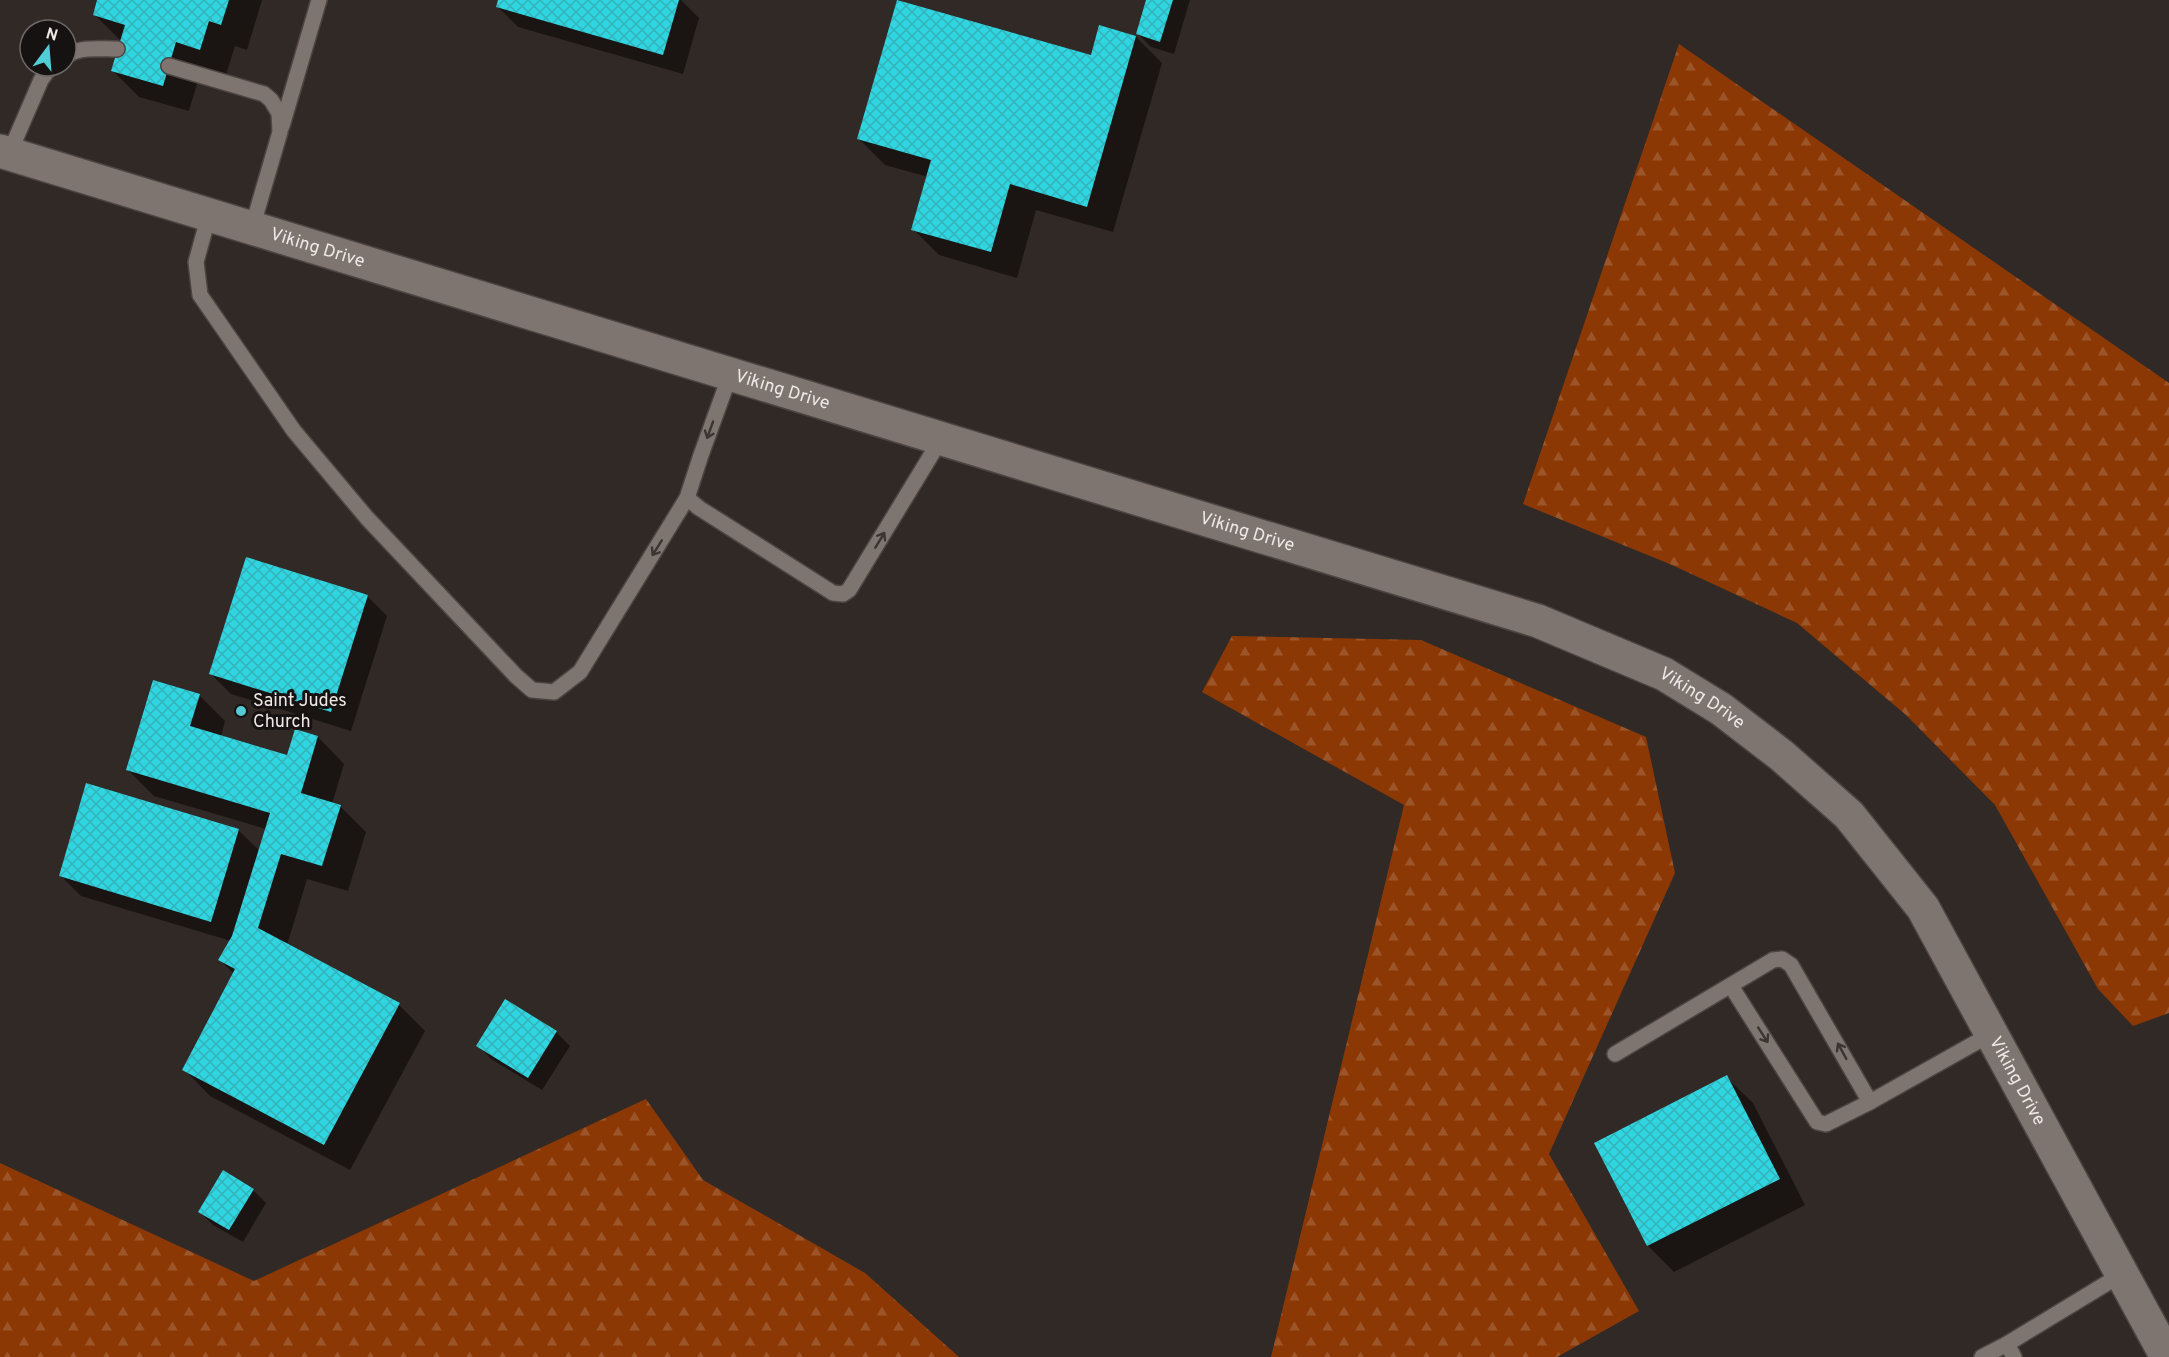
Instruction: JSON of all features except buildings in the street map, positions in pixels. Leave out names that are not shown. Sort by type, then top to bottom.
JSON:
[{"type":"street","name":"Viking Drive","points":[[5,153],[1538,621],[1664,674],[1747,728],[1849,815],[1923,908],[2167,1357]]},
{"type":"lane","points":[[252,228],[320,0]]},
{"type":"lane","points":[[78,51],[89,48],[117,50]]},
{"type":"lane","points":[[169,66],[264,94],[279,113],[280,132]]},
{"type":"lane","points":[[5,153],[42,78]]},
{"type":"lane","points":[[209,215],[196,262],[200,295],[294,431],[367,518],[516,676],[532,690],[554,692],[580,672],[687,498],[700,455],[730,375]]},
{"type":"lane","points":[[687,498],[699,508],[833,593],[843,594],[849,590],[941,439]]},
{"type":"lane","points":[[1615,1054],[1773,960],[1782,959],[1791,965],[1870,1102]]},
{"type":"lane","points":[[1731,986],[1817,1122],[1826,1124],[1991,1034]]},
{"type":"lane","points":[[1982,1357],[2010,1350],[2122,1274]]},
{"type":"green space","points":[[1679,44],[2169,383],[2169,1013],[2133,1026],[2098,989],[1995,805],[1906,715],[1797,623],[1672,565],[1523,504]]},
{"type":"green space","points":[[1232,636],[1421,640],[1646,737],[1675,873],[1549,1154],[1639,1311],[1557,1357],[1271,1357],[1404,805],[1202,692]]},
{"type":"green space","points":[[646,1099],[703,1180],[865,1273],[959,1357],[0,1357],[0,1163],[254,1281]]},
{"type":"place","name":"Saint Judes Church","points":[[241,711]]}]
